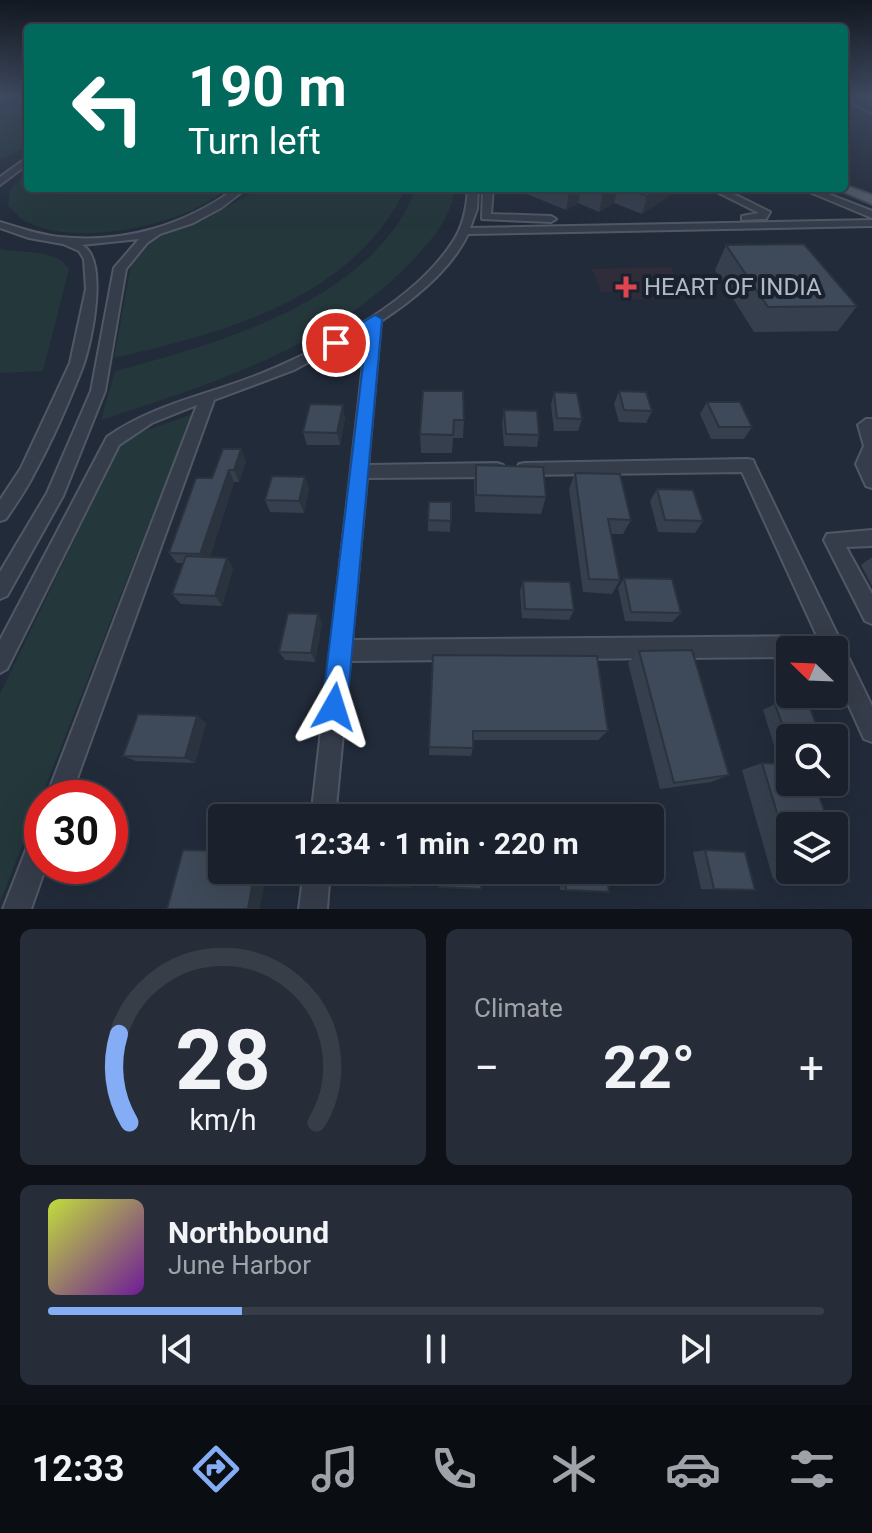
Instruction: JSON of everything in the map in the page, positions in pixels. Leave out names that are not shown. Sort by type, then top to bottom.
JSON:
[{"type":"main road","points":[[848,175],[858,179]]},
{"type":"main road","points":[[848,190],[872,200]]},
{"type":"street","points":[[0,172],[24,163]]},
{"type":"street","points":[[0,182],[24,164]]},
{"type":"street","points":[[224,203],[237,192]]},
{"type":"street","points":[[0,225],[25,236],[67,242],[104,240],[158,231],[184,223],[247,192]]},
{"type":"street","points":[[0,662],[113,441],[135,423],[264,378],[336,343],[375,319],[433,273],[463,231],[471,214],[473,192]]},
{"type":"street","points":[[488,192],[485,213],[494,219],[754,218],[765,215],[763,209],[723,192]]},
{"type":"street","points":[[815,192],[872,215]]},
{"type":"street","points":[[463,231],[872,223]]},
{"type":"street","points":[[0,590],[63,476],[98,391],[120,268],[143,241],[158,231]]},
{"type":"street","points":[[3,506],[28,471],[77,363],[92,289],[90,259],[83,249],[67,242]]},
{"type":"street","points":[[324,804],[375,319]]},
{"type":"street","points":[[65,780],[207,398]]},
{"type":"street","points":[[872,425],[866,425],[872,446],[864,464],[872,481]]},
{"type":"street","points":[[359,472],[747,465],[827,636]]},
{"type":"street","points":[[63,476],[96,473]]},
{"type":"street","points":[[872,538],[833,540],[872,614]]},
{"type":"street","points":[[340,651],[776,649]]},
{"type":"street","points":[[848,681],[872,731]]},
{"type":"street","points":[[17,909],[26,884]]},
{"type":"street","points":[[313,909],[316,884]]},
{"type":"shaded area","name":"HEART OF INDIA","points":[[671,267],[679,281],[651,282],[659,299],[623,300],[619,292],[601,292],[592,269]]},
{"type":"green space","points":[[0,138],[24,138],[24,148],[0,159]]},
{"type":"green space","points":[[24,175],[24,192],[221,192],[186,213],[160,222],[131,229],[73,233],[48,230],[19,217],[8,206],[10,190]]},
{"type":"green space","points":[[253,192],[404,192],[383,226],[353,258],[319,284],[241,322],[114,358],[131,265],[150,241],[209,217]]},
{"type":"green space","points":[[414,192],[454,192],[447,214],[421,251],[389,283],[353,311],[314,336],[231,375],[101,420],[115,371],[200,347],[289,311],[330,288],[366,260],[396,227]]},
{"type":"green space","points":[[0,249],[47,255],[63,262],[69,269],[43,371],[0,373]]},
{"type":"green space","points":[[192,414],[48,780],[24,780],[24,841],[0,902],[0,694],[123,439]]},
{"type":"building","points":[[804,244],[857,306],[768,307],[726,245]]},
{"type":"building","points":[[423,391],[463,391],[464,420],[454,420],[453,435],[420,434]]},
{"type":"building","points":[[619,391],[646,392],[652,411],[624,410]]},
{"type":"building","points":[[554,392],[577,393],[582,419],[557,418]]},
{"type":"building","points":[[707,402],[740,402],[752,427],[719,427]]},
{"type":"building","points":[[310,404],[343,405],[337,433],[303,432]]},
{"type":"building","points":[[504,410],[537,411],[539,435],[506,434]]},
{"type":"building","points":[[223,449],[241,449],[234,470],[229,470],[200,554],[169,553],[196,478],[212,478]]},
{"type":"building","points":[[476,465],[543,467],[546,497],[476,495]]},
{"type":"building","points":[[575,473],[620,474],[631,520],[608,519],[620,580],[589,579]]},
{"type":"building","points":[[272,476],[305,477],[299,501],[265,500]]},
{"type":"building","points":[[657,489],[693,490],[703,521],[665,520]]},
{"type":"building","points":[[429,502],[451,502],[451,521],[428,520]]},
{"type":"building","points":[[186,556],[227,558],[215,596],[172,594]]},
{"type":"building","points":[[624,578],[672,579],[681,613],[631,612]]},
{"type":"building","points":[[523,581],[570,582],[574,610],[525,609]]},
{"type":"building","points":[[288,613],[318,614],[311,653],[279,652]]},
{"type":"building","points":[[692,650],[729,775],[674,783],[639,651]]},
{"type":"building","points":[[433,655],[597,656],[608,731],[473,731],[473,748],[429,747]]},
{"type":"building","points":[[776,708],[810,708],[816,724],[782,724]]},
{"type":"building","points":[[138,714],[197,716],[185,758],[123,756]]},
{"type":"building","points":[[762,763],[776,764],[776,796],[819,796],[825,812],[777,812]]},
{"type":"building","points":[[183,850],[208,851],[208,884],[252,884],[248,909],[167,909]]},
{"type":"building","points":[[705,850],[745,852],[755,890],[714,889]]},
{"type":"building","points":[[361,884],[410,884],[410,887]]},
{"type":"building","points":[[439,884],[481,884],[481,889],[439,887]]},
{"type":"building","points":[[566,884],[608,884],[609,892],[566,890]]},
{"type":"place","name":"HEART OF INDIA","points":[[626,287]]},
{"type":"route","points":[[334,707],[375,319],[336,343]]}]
